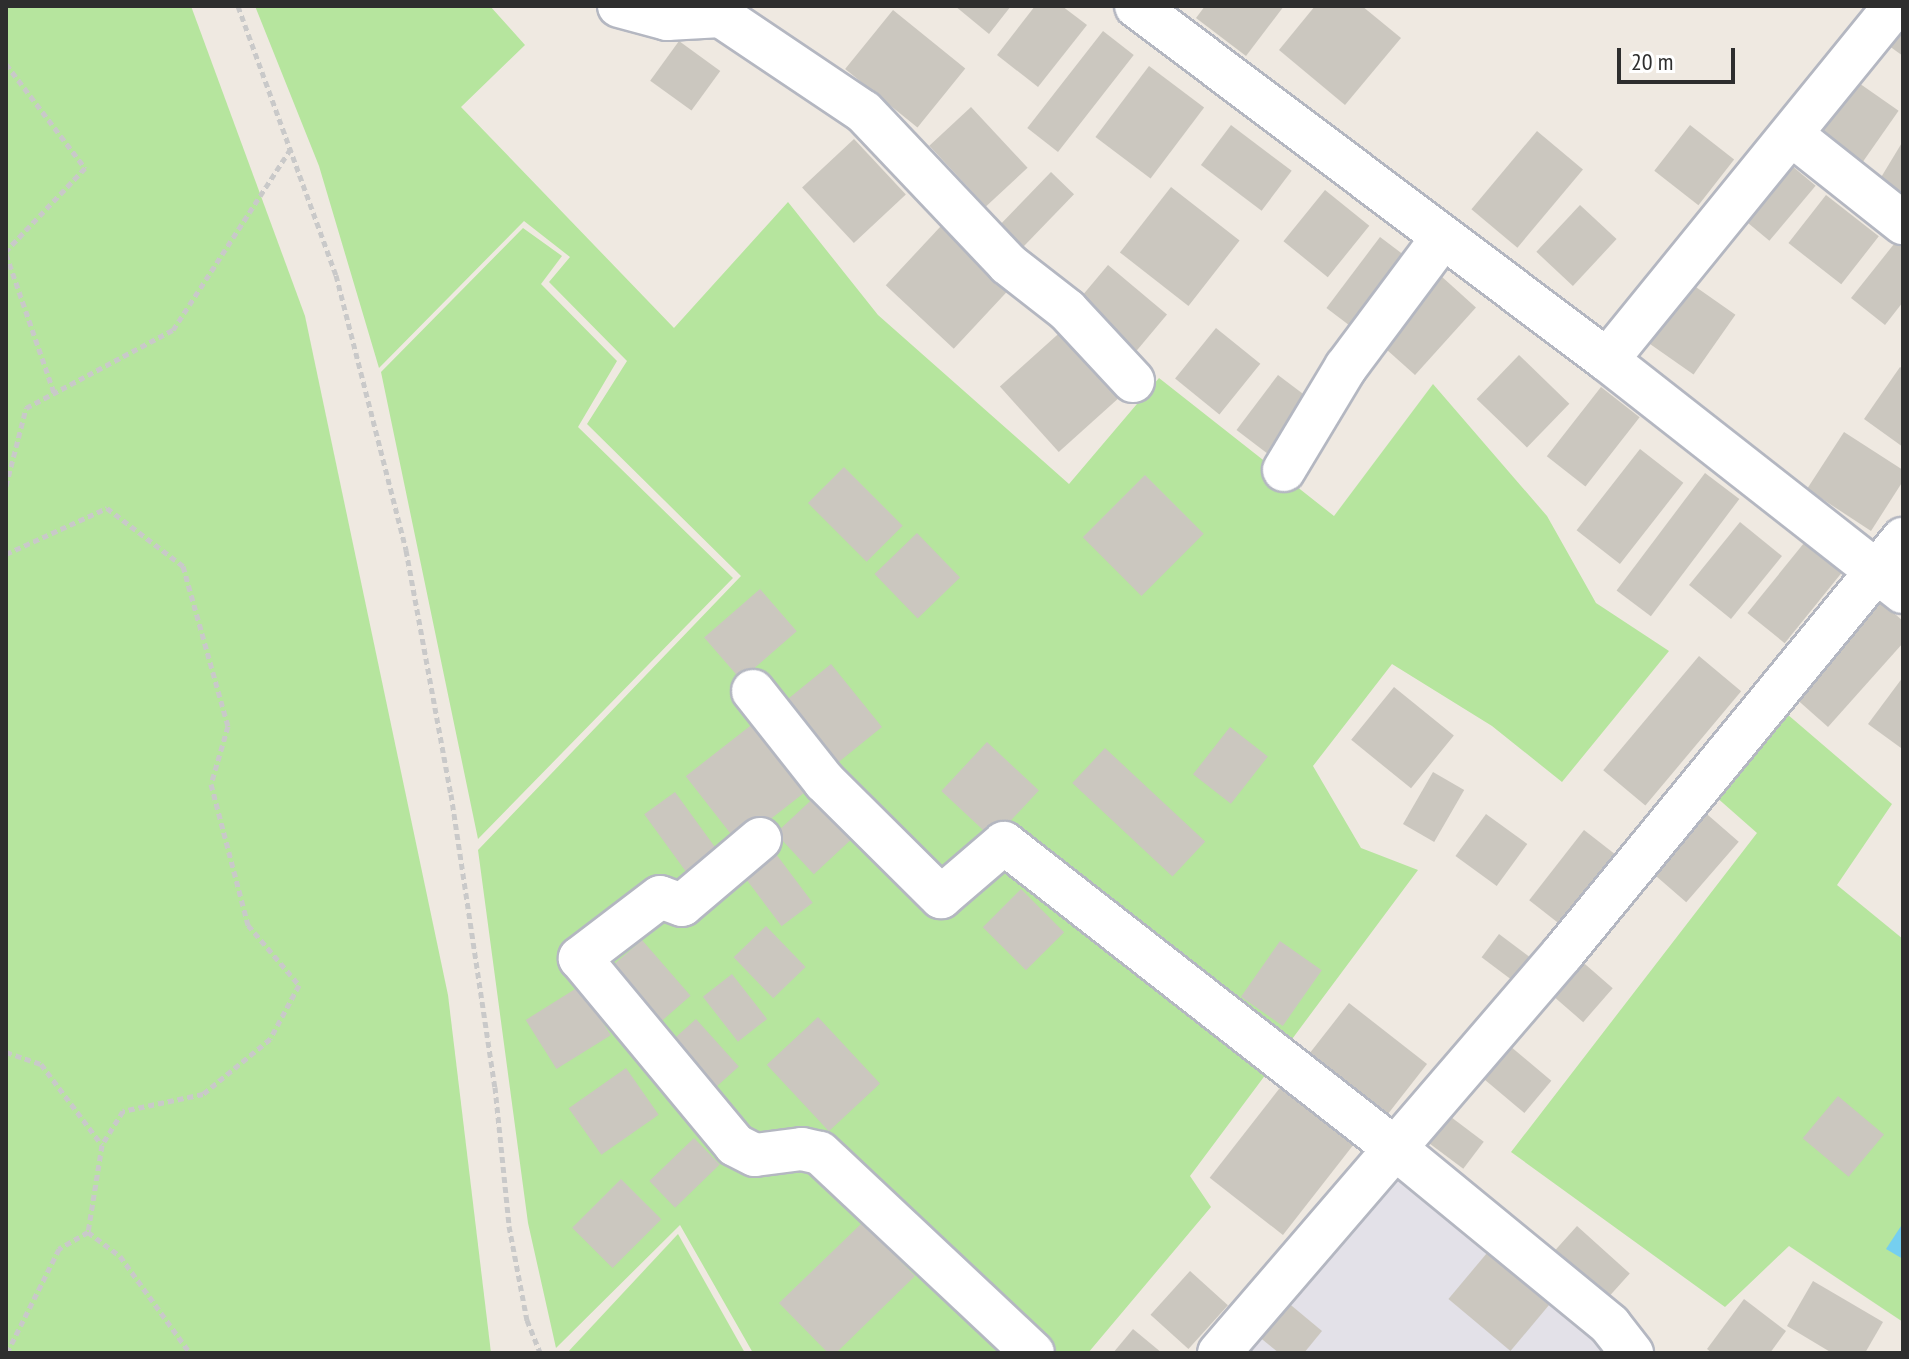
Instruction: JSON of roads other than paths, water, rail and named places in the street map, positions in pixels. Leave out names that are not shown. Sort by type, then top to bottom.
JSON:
[{"type":"street","points":[[619,6],[667,19],[721,16],[864,112],[1008,264],[1067,310],[1133,381]]},
{"type":"street","points":[[1136,6],[1607,360],[1889,582]]},
{"type":"street","points":[[1607,360],[1895,6]]},
{"type":"street","points":[[1792,135],[1903,223]]},
{"type":"street","points":[[1284,470],[1346,367],[1442,238]]},
{"type":"street","points":[[1219,1353],[1563,953],[1889,582],[1903,539]]},
{"type":"street","points":[[753,691],[824,781],[941,897],[1004,843],[1396,1149],[1610,1325],[1632,1353]]},
{"type":"street","points":[[760,839],[682,905],[660,897],[580,958],[735,1145],[755,1155],[802,1149],[820,1153],[1033,1353]]},
{"type":"water","points":[[1903,1223],[1903,1259],[1886,1249]]}]
